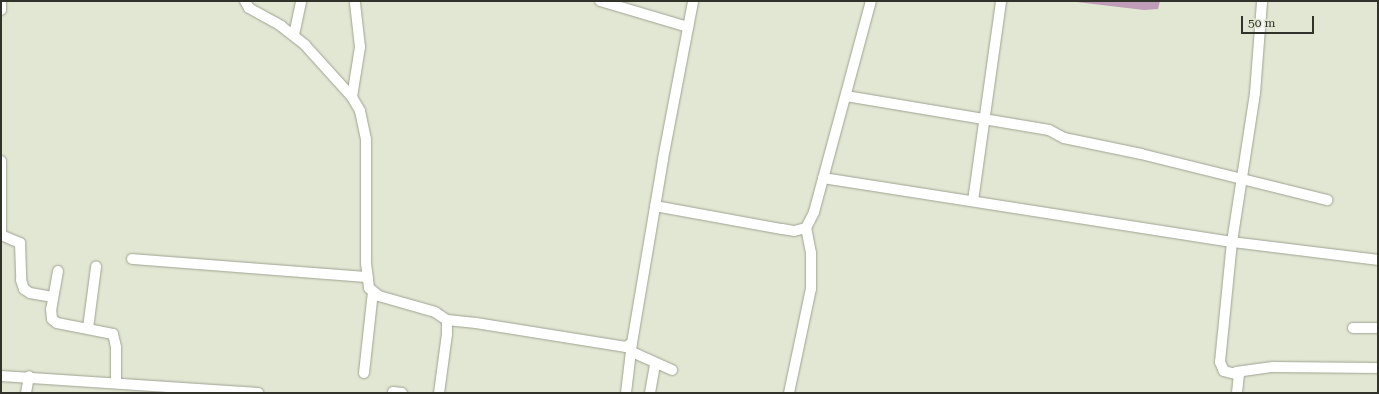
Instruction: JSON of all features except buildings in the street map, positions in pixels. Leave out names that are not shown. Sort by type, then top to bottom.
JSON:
[{"type":"street","points":[[1,1],[1,10]]},
{"type":"street","points":[[245,1],[249,8],[294,35],[352,97],[360,111],[366,139],[367,277],[373,292],[364,373]]},
{"type":"street","points":[[294,35],[302,1]]},
{"type":"street","points":[[600,1],[688,27]]},
{"type":"street","points":[[626,393],[655,206],[693,1]]},
{"type":"street","points":[[789,393],[811,289],[811,253],[806,228],[814,212],[824,178],[871,1]]},
{"type":"street","points":[[972,201],[1001,1]]},
{"type":"street","points":[[1262,1],[1255,93],[1232,242],[1220,362],[1224,371],[1236,372],[1273,367],[1378,368]]},
{"type":"street","points":[[352,97],[360,47],[355,3]]},
{"type":"street","points":[[846,96],[1049,130],[1064,138],[1327,200]]},
{"type":"street","points":[[1,161],[1,234],[20,243],[21,280],[24,289],[34,294],[53,297]]},
{"type":"street","points":[[824,178],[1232,242],[1378,260]]},
{"type":"street","points":[[655,206],[788,230],[806,228]]},
{"type":"street","points":[[132,259],[367,277]]},
{"type":"street","points":[[88,328],[96,267]]},
{"type":"street","points":[[58,271],[51,314],[54,322],[110,332],[114,337],[116,383]]},
{"type":"street","points":[[373,292],[435,312],[447,320],[466,321],[632,348],[672,370]]},
{"type":"street","points":[[439,393],[448,327],[447,320]]},
{"type":"street","points":[[1353,328],[1378,328]]},
{"type":"street","points":[[650,393],[654,366]]},
{"type":"street","points":[[1236,372],[1239,375],[1237,393]]},
{"type":"street","points":[[1,376],[29,376],[258,393]]},
{"type":"street","points":[[26,393],[29,376]]},
{"type":"shaded area","points":[[1068,1],[1160,1],[1158,9],[1144,10]]}]
